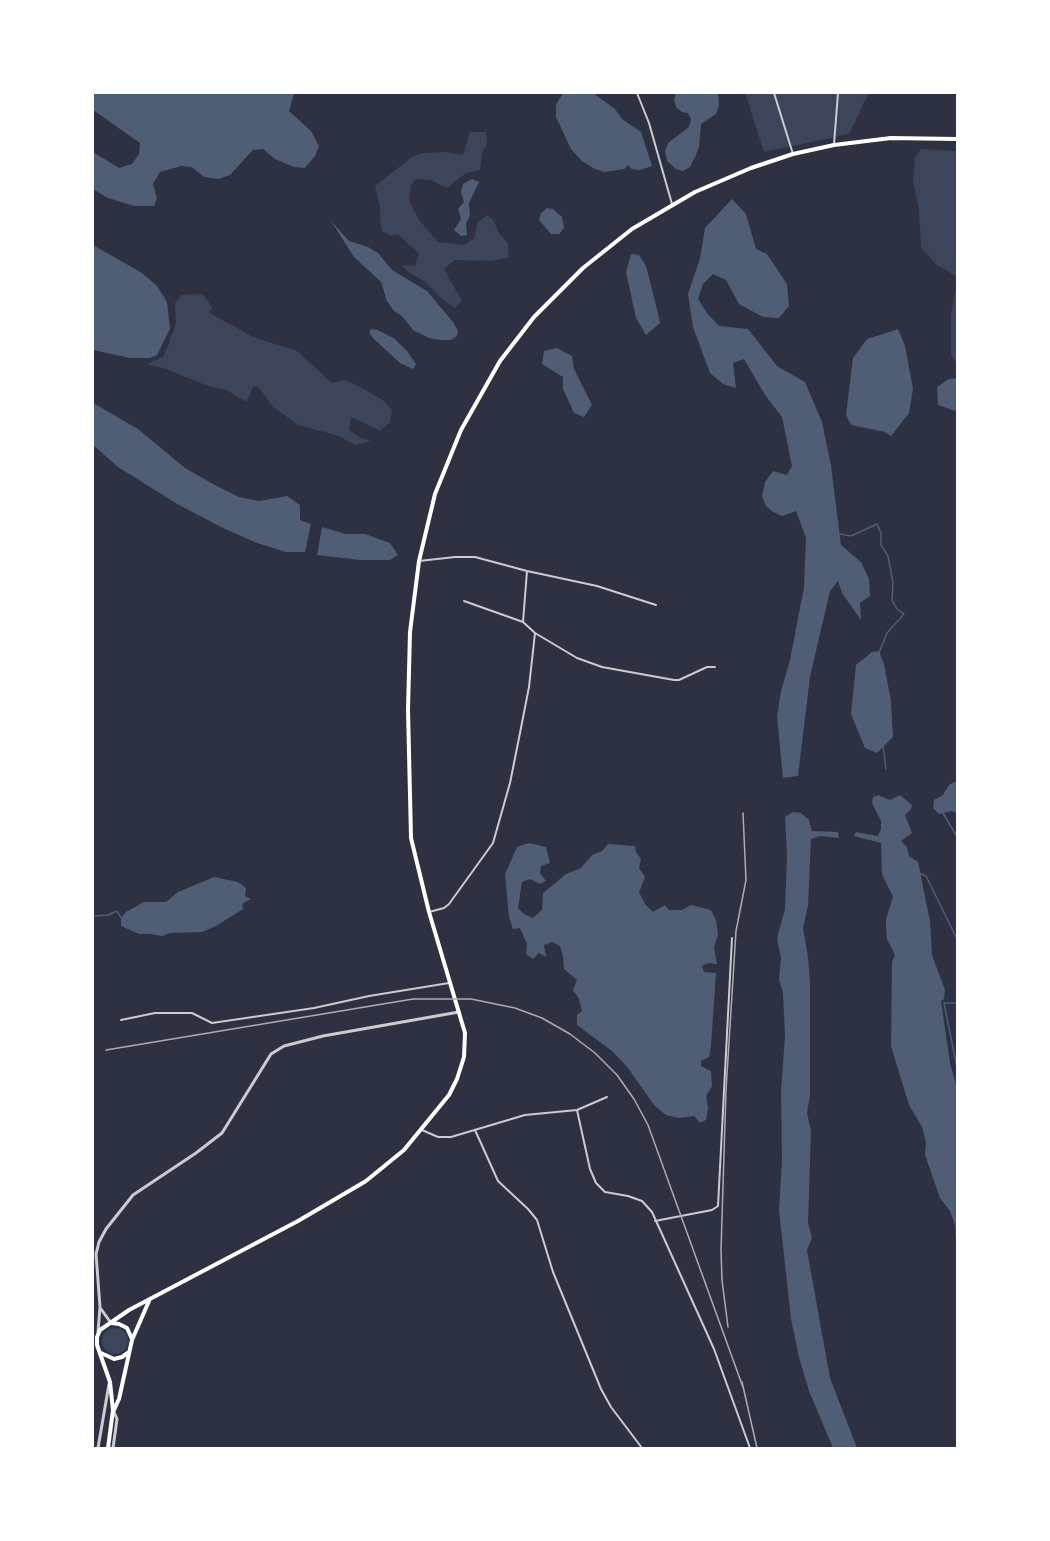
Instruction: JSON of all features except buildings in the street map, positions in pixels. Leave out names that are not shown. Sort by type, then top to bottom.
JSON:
[{"type":"main road","points":[[108,1448],[113,1410],[110,1382],[97,1341],[98,1334],[104,1326],[366,1181],[404,1150],[422,1130],[449,1095],[460,1071],[465,1040],[413,850],[409,807],[410,632],[419,561],[428,518],[443,470],[461,430],[500,361],[534,317],[583,268],[613,243],[672,204],[720,180],[793,154],[834,145],[891,138],[957,139]]},
{"type":"main road","points":[[113,1410],[119,1399],[132,1340],[149,1300]]},
{"type":"main road","points":[[111,1323],[127,1328],[132,1340]]},
{"type":"main road","points":[[100,1352],[107,1357],[117,1359],[130,1349]]},
{"type":"street","points":[[637,93],[649,123],[672,204]]},
{"type":"street","points":[[774,93],[793,154]]},
{"type":"street","points":[[834,145],[838,93]]},
{"type":"street","points":[[419,561],[475,556],[527,571],[597,586],[656,605]]},
{"type":"street","points":[[523,622],[527,571]]},
{"type":"street","points":[[464,601],[523,622],[535,633],[577,658],[602,667],[674,680],[707,667],[715,667]]},
{"type":"street","points":[[429,912],[444,908],[449,904],[493,843],[510,783],[529,687],[535,633]]},
{"type":"street","points":[[656,1221],[712,1210],[718,1206],[720,1201],[732,938]]},
{"type":"street","points":[[121,1020],[155,1013],[192,1014],[212,1023],[314,1008],[449,983]]},
{"type":"street","points":[[98,1334],[100,1307],[96,1254],[105,1229],[133,1195],[222,1134],[271,1054],[284,1046],[323,1036],[459,1012]]},
{"type":"street","points":[[422,1130],[447,1138],[534,1113],[577,1110],[607,1096]]},
{"type":"street","points":[[577,1110],[590,1169],[596,1183],[605,1192],[642,1201],[648,1206],[656,1221],[714,1348],[750,1448]]},
{"type":"street","points":[[475,1130],[498,1181],[537,1220],[553,1272],[601,1389],[611,1407],[642,1448]]},
{"type":"street","points":[[100,1307],[111,1323]]},
{"type":"street","points":[[98,1448],[110,1382]]},
{"type":"street","points":[[113,1410],[117,1419],[113,1448]]},
{"type":"shaded area","points":[[93,93],[294,93],[289,111],[311,131],[319,146],[315,156],[305,168],[294,167],[275,159],[263,149],[253,150],[230,175],[219,179],[204,177],[192,167],[181,166],[160,172],[153,184],[157,198],[154,206],[134,206],[108,198],[93,189],[93,152],[119,168],[132,164],[139,154],[140,143],[93,110]]},
{"type":"shaded area","points":[[563,93],[593,93],[615,109],[622,119],[641,132],[652,166],[640,170],[632,169],[628,165],[624,169],[605,172],[582,161],[571,149],[556,117],[556,105]]},
{"type":"shaded area","points":[[676,93],[718,93],[719,106],[716,114],[701,124],[699,147],[690,167],[683,171],[676,169],[667,161],[665,151],[668,143],[689,127],[691,119],[688,113],[676,107],[674,99]]},
{"type":"shaded area","points":[[745,93],[869,93],[849,134],[764,152]]},
{"type":"shaded area","points":[[470,132],[486,132],[487,143],[482,154],[480,170],[466,173],[447,188],[431,180],[416,179],[411,185],[409,201],[419,220],[438,242],[464,245],[474,238],[478,222],[487,215],[493,220],[500,235],[508,243],[509,257],[492,261],[455,260],[444,269],[462,301],[455,308],[402,265],[415,266],[419,254],[398,234],[391,236],[382,231],[375,186],[412,157],[423,153],[446,152],[463,155]]},
{"type":"shaded area","points":[[921,149],[957,151],[957,277],[937,265],[921,248],[919,210],[913,181],[915,157]]},
{"type":"shaded area","points":[[472,179],[479,182],[469,203],[467,235],[461,236],[454,230],[461,219],[458,209],[464,202],[461,192],[463,184]]},
{"type":"shaded area","points":[[732,199],[746,214],[756,249],[767,254],[787,284],[789,306],[779,318],[763,317],[739,304],[726,280],[713,274],[703,284],[698,299],[719,326],[748,329],[777,366],[805,382],[822,422],[831,466],[841,545],[861,562],[869,579],[870,596],[860,603],[861,620],[842,593],[838,581],[830,591],[810,677],[798,776],[783,778],[777,716],[804,587],[806,538],[796,511],[782,516],[766,506],[762,497],[765,482],[773,471],[787,475],[792,466],[782,417],[765,395],[744,359],[733,363],[736,388],[723,384],[710,373],[693,327],[688,294],[700,258],[705,228]]},
{"type":"shaded area","points":[[547,208],[553,209],[562,217],[564,228],[559,234],[551,234],[539,220],[541,213]]},
{"type":"shaded area","points":[[331,221],[349,241],[378,253],[392,270],[427,291],[453,322],[458,331],[457,336],[451,340],[441,340],[429,338],[413,330],[402,316],[394,311],[387,301],[381,282],[354,257]]},
{"type":"shaded area","points":[[93,245],[142,273],[157,286],[167,302],[170,329],[157,355],[150,358],[130,358],[93,350]]},
{"type":"shaded area","points":[[631,254],[639,255],[646,266],[660,323],[646,335],[636,318],[626,272]]},
{"type":"shaded area","points":[[957,283],[957,364],[951,356],[951,314]]},
{"type":"shaded area","points":[[202,294],[212,309],[208,312],[253,337],[297,351],[332,383],[344,380],[384,401],[392,410],[390,422],[380,431],[351,417],[349,430],[371,441],[355,445],[339,436],[298,425],[273,407],[258,386],[253,387],[247,402],[226,390],[208,386],[147,364],[163,357],[176,323],[175,303],[182,295]]},
{"type":"shaded area","points":[[370,329],[378,330],[395,339],[416,364],[413,369],[400,363],[374,339],[370,334]]},
{"type":"shaded area","points":[[898,329],[905,346],[913,389],[909,413],[891,436],[885,432],[851,425],[846,415],[853,358],[867,339]]},
{"type":"shaded area","points":[[557,348],[572,356],[574,369],[592,405],[584,417],[574,413],[563,389],[563,377],[542,364],[544,351]]},
{"type":"shaded area","points":[[957,378],[957,408],[955,411],[938,405],[937,387],[949,379]]},
{"type":"shaded area","points":[[93,403],[138,429],[185,468],[239,497],[259,501],[287,496],[300,505],[300,520],[311,524],[305,552],[286,552],[257,543],[223,528],[179,505],[118,467],[93,445]]},
{"type":"shaded area","points":[[322,527],[346,534],[365,534],[390,543],[398,555],[390,560],[360,560],[317,555]]},
{"type":"shaded area","points":[[879,651],[884,664],[891,701],[893,737],[877,753],[865,748],[851,714],[856,665],[872,652]]},
{"type":"shaded area","points":[[957,782],[957,813],[951,811],[939,814],[933,808],[934,800],[943,795],[949,785]]},
{"type":"shaded area","points":[[878,795],[890,800],[900,795],[912,805],[905,815],[912,833],[901,841],[907,847],[909,856],[918,862],[930,921],[932,955],[945,990],[944,999],[941,1001],[950,1063],[957,1088],[957,1263],[955,1225],[950,1211],[940,1198],[925,1155],[926,1142],[922,1127],[909,1105],[891,1046],[892,962],[895,955],[887,939],[886,919],[893,897],[882,874],[881,843],[854,836],[856,832],[878,836],[881,821],[872,803],[873,797]]},
{"type":"shaded area","points":[[793,812],[801,813],[809,820],[812,831],[838,832],[839,838],[820,836],[811,839],[808,906],[803,928],[810,983],[810,1095],[807,1113],[811,1131],[808,1223],[812,1238],[807,1250],[830,1378],[857,1448],[833,1448],[809,1391],[791,1319],[779,1210],[782,1161],[781,1092],[785,1036],[783,993],[779,979],[781,958],[777,938],[785,909],[787,856],[785,817]]},
{"type":"shaded area","points":[[529,843],[546,847],[550,863],[541,866],[540,873],[546,881],[540,884],[530,879],[522,882],[518,908],[533,918],[542,910],[543,893],[566,874],[581,868],[592,855],[602,851],[608,844],[635,846],[641,859],[639,868],[645,877],[639,892],[645,904],[653,912],[665,905],[669,910],[682,910],[691,905],[711,910],[716,920],[718,935],[714,947],[717,964],[708,963],[702,966],[704,972],[716,973],[709,1057],[701,1061],[701,1066],[711,1071],[712,1086],[706,1096],[708,1107],[706,1120],[700,1123],[694,1116],[679,1118],[666,1115],[654,1105],[628,1068],[612,1051],[577,1025],[577,1015],[582,1011],[579,999],[573,990],[577,980],[564,969],[560,946],[552,942],[544,945],[546,957],[539,953],[533,959],[526,954],[527,944],[520,928],[513,929],[509,917],[505,874],[517,847]]},
{"type":"shaded area","points":[[214,877],[238,882],[246,888],[245,896],[251,899],[242,904],[243,909],[216,926],[202,932],[170,933],[162,936],[139,934],[121,926],[121,918],[126,912],[144,902],[166,902],[178,892]]},
{"type":"shaded area","points":[[115,1328],[124,1332],[128,1341],[124,1350],[115,1354],[106,1350],[102,1341],[106,1332]]},
{"type":"waterway","points":[[840,534],[851,536],[877,524],[881,533],[881,545],[888,556],[893,583],[892,600],[897,609],[904,614],[887,633],[879,653]]},
{"type":"waterway","points":[[883,746],[886,769]]},
{"type":"waterway","points":[[943,813],[957,837]]},
{"type":"waterway","points":[[919,873],[926,876],[957,939]]},
{"type":"waterway","points":[[93,916],[108,915],[117,911],[121,918]]},
{"type":"waterway","points":[[957,1003],[944,1003],[957,1068]]},
{"type":"railway","points":[[728,1327],[721,1250],[726,1090],[736,931],[746,880],[743,813]]},
{"type":"railway","points":[[106,1050],[413,999],[471,999],[515,1008],[542,1018],[570,1034],[595,1053],[617,1075],[634,1099],[648,1125],[744,1390]]},
{"type":"railway","points":[[742,1382],[757,1448]]}]
